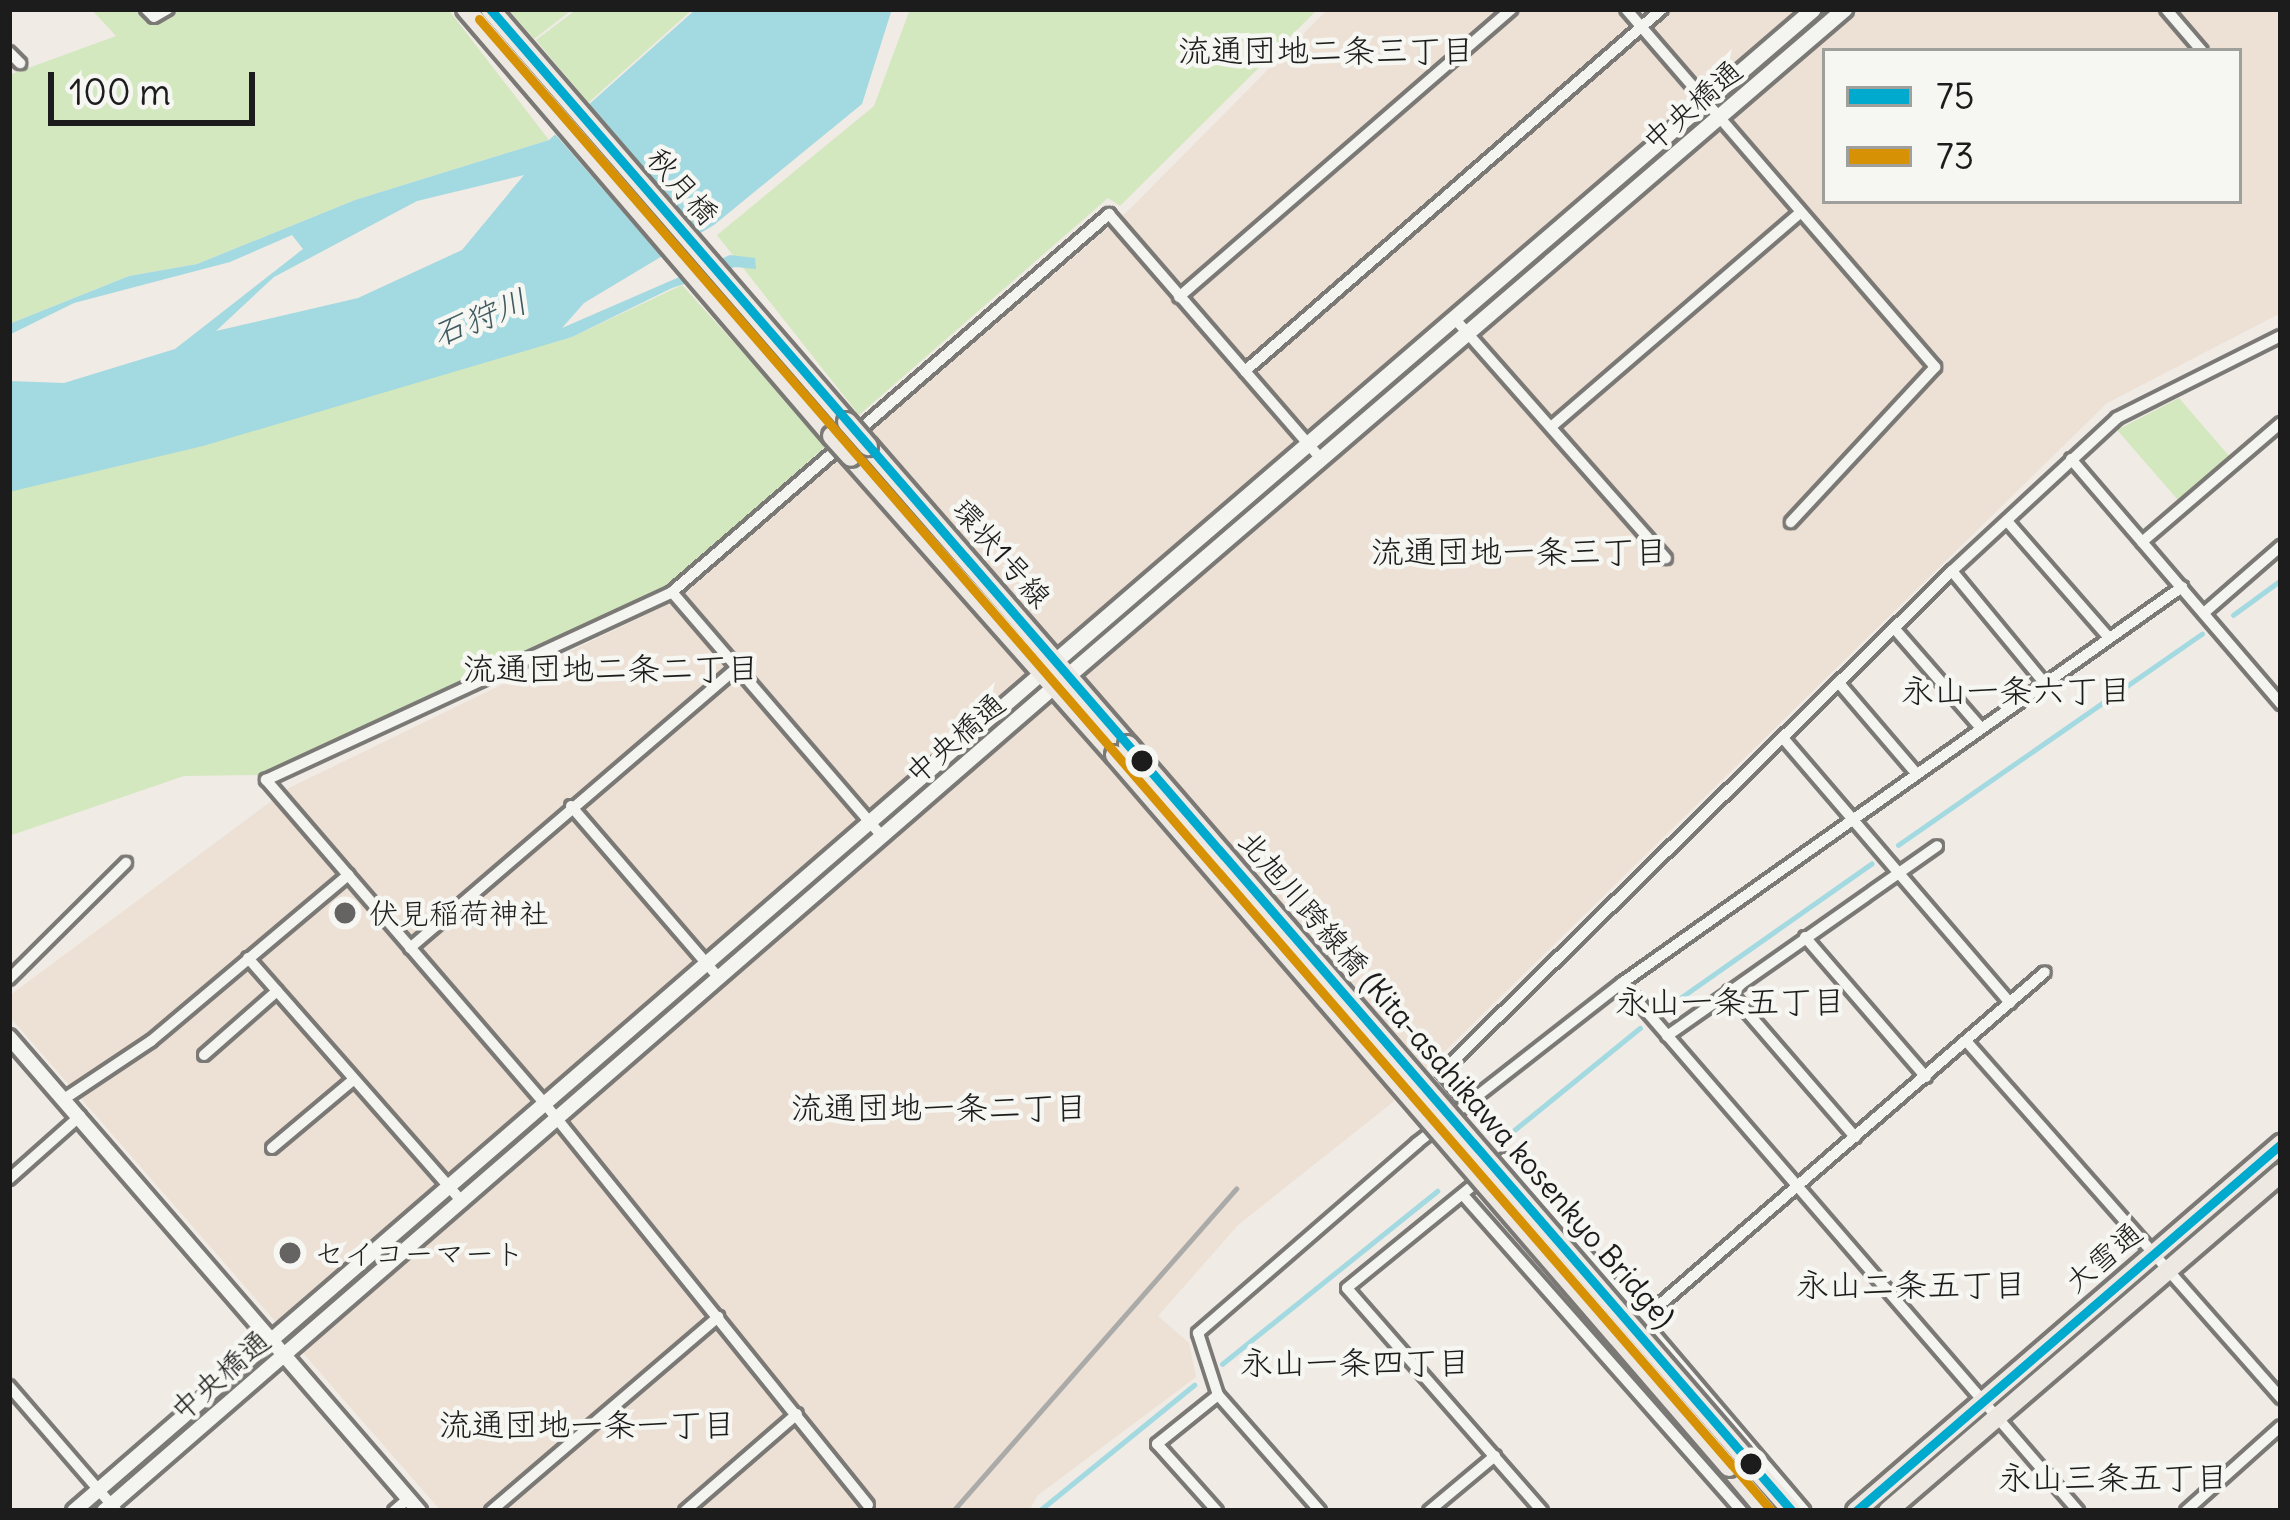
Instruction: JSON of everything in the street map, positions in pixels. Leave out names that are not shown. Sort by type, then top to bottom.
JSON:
[{"type":"main road","name":"秋月橋","points":[[466,9],[823,408]]},
{"type":"main road","name":"秋月橋","points":[[490,9],[823,408]]},
{"type":"main road","name":"中央橋通","points":[[1055,674],[1310,445],[1813,9]]},
{"type":"main road","name":"中央橋通","points":[[1055,674],[1322,460],[1844,9]]},
{"type":"main road","name":"環状1号線","points":[[823,408],[1121,750]]},
{"type":"main road","name":"北旭川跨線橋 (Kita-asahikawa kosenkyo Bridge)","points":[[1121,750],[1735,1460]]},
{"type":"main road","name":"大雪通","points":[[1856,1511],[2281,1144]]},
{"type":"main road","name":"大雪通","points":[[1888,1511],[2281,1173]]},
{"type":"main road","points":[[1735,1460],[1766,1511]]},
{"type":"main road","points":[[1735,1460],[1792,1511]]},
{"type":"street","points":[[146,9],[154,17],[168,9]]},
{"type":"street","points":[[1179,297],[1511,9]]},
{"type":"street","points":[[1626,9],[1935,368],[1791,522]]},
{"type":"street","points":[[1245,371],[1662,9]]},
{"type":"street","points":[[2166,9],[2199,48]]},
{"type":"street","points":[[9,52],[20,62]]},
{"type":"street","points":[[1551,427],[1801,213]]},
{"type":"street","points":[[868,1504],[545,1104],[266,780],[672,592],[1109,214],[1322,460]]},
{"type":"street","points":[[1455,319],[1666,558]]},
{"type":"street","points":[[1467,1103],[1442,1072],[2071,459],[2117,418],[2281,336]]},
{"type":"street","points":[[2142,542],[2281,422]]},
{"type":"street","points":[[2071,459],[2281,704]]},
{"type":"street","points":[[2007,521],[2109,638]]},
{"type":"street","points":[[2204,612],[2281,546]]},
{"type":"street","points":[[1952,572],[2044,684]]},
{"type":"street","points":[[1321,1511],[1218,1395],[1198,1333],[1467,1103],[1622,983],[2182,586]]},
{"type":"street","points":[[672,592],[882,836]]},
{"type":"street","points":[[1894,628],[1981,728]]},
{"type":"street","points":[[410,948],[737,668]]},
{"type":"street","name":"中央橋通","points":[[74,1511],[870,822],[1055,674]]},
{"type":"street","name":"中央橋通","points":[[111,1509],[882,836],[1055,674]]},
{"type":"street","points":[[1839,683],[1916,773]]},
{"type":"street","points":[[1783,738],[2010,1004]]},
{"type":"street","points":[[572,806],[719,978]]},
{"type":"street","points":[[1667,1036],[1937,846]]},
{"type":"street","points":[[9,979],[126,863]]},
{"type":"street","points":[[64,1099],[151,1041],[348,875]]},
{"type":"street","points":[[1805,937],[1926,1077]]},
{"type":"street","points":[[248,958],[462,1202]]},
{"type":"street","points":[[1642,1320],[1801,1190],[1856,1136],[2045,972]]},
{"type":"street","points":[[1622,983],[2078,1511]]},
{"type":"street","points":[[204,1055],[277,991]]},
{"type":"street","points":[[1729,991],[1856,1136]]},
{"type":"street","points":[[9,1036],[413,1505],[394,1511]]},
{"type":"street","points":[[1967,1042],[2281,1397]]},
{"type":"street","points":[[272,1148],[353,1080]]},
{"type":"street","points":[[9,1179],[80,1116]]},
{"type":"street","points":[[1542,1511],[1347,1288],[1504,1159],[1805,1511]]},
{"type":"street","points":[[1462,1195],[1742,1511]]},
{"type":"street","points":[[491,1511],[718,1317]]},
{"type":"street","points":[[9,1387],[100,1489],[111,1509]]},
{"type":"street","points":[[1217,1511],[1157,1444],[1218,1395]]},
{"type":"street","points":[[685,1511],[797,1414]]},
{"type":"street","points":[[2186,1511],[2281,1426]]},
{"type":"street","points":[[1430,1511],[1495,1456]]},
{"type":"shaded area","points":[[1328,9],[2281,9],[2281,313],[2107,403],[1393,1102],[1238,1225],[1158,1316],[1189,1343],[1196,1377],[1038,1495],[1029,1511],[441,1511],[9,1016],[9,996],[289,788],[672,602],[1130,209]]},
{"type":"green space","points":[[91,9],[142,9],[155,21],[175,9],[448,9],[549,140],[355,200],[197,264],[129,276],[9,324],[9,75],[116,36]]},
{"type":"green space","points":[[508,9],[573,9],[534,39]]},
{"type":"green space","points":[[577,9],[693,9],[588,103],[536,40]]},
{"type":"green space","points":[[910,9],[1318,9],[1120,206],[1108,198],[859,415],[717,235],[874,106]]},
{"type":"green space","points":[[682,285],[827,445],[666,590],[264,775],[184,776],[9,836],[9,491],[572,337]]},
{"type":"green space","points":[[2179,398],[2230,457],[2178,500],[2117,430]]},
{"type":"water","name":"石狩川","points":[[696,9],[892,9],[862,104],[714,225],[584,303],[562,328],[730,255],[755,258],[756,269],[735,267],[672,288],[572,337],[203,446],[9,492],[9,381],[64,383],[175,349],[303,249],[292,235],[230,262],[74,303],[9,335],[9,324],[129,276],[197,264],[355,200],[549,140]],"holes":[[[524,175],[462,250],[358,298],[216,331],[274,277],[417,201]]]},
{"type":"pier","points":[[585,100],[704,237],[670,267],[551,130]]},
{"type":"waterway","points":[[2233,615],[2281,580]]},
{"type":"waterway","points":[[1898,845],[2202,634]]},
{"type":"waterway","points":[[1666,1008],[1871,864]]},
{"type":"waterway","points":[[1507,1136],[1640,1028]]},
{"type":"waterway","points":[[1222,1364],[1437,1191]]},
{"type":"waterway","points":[[1039,1511],[1194,1385]]},
{"type":"railway","points":[[953,1511],[1236,1189]]},
{"type":"transit line","name":"75","points":[[490,9],[1792,1511]]},
{"type":"transit line","name":"73","points":[[479,19],[1772,1511]]},
{"type":"transit line","name":"75","points":[[1856,1511],[2281,1144]]},
{"type":"place","name":"伏見稲荷神社","points":[[345,913]]},
{"type":"place","name":"セイコーマート","points":[[290,1253]]},
{"type":"district","name":"流通団地二条三丁目","points":[[1326,51]]},
{"type":"district","name":"流通団地一条三丁目","points":[[1519,552]]},
{"type":"district","name":"流通団地二条二丁目","points":[[611,669]]},
{"type":"district","name":"永山一条六丁目","points":[[2016,691]]},
{"type":"district","name":"永山一条五丁目","points":[[1730,1002]]},
{"type":"district","name":"流通団地一条二丁目","points":[[939,1108]]},
{"type":"district","name":"永山二条五丁目","points":[[1911,1285]]},
{"type":"district","name":"永山一条四丁目","points":[[1355,1363]]},
{"type":"district","name":"流通団地一条一丁目","points":[[587,1425]]},
{"type":"district","name":"永山三条五丁目","points":[[2113,1478]]}]
